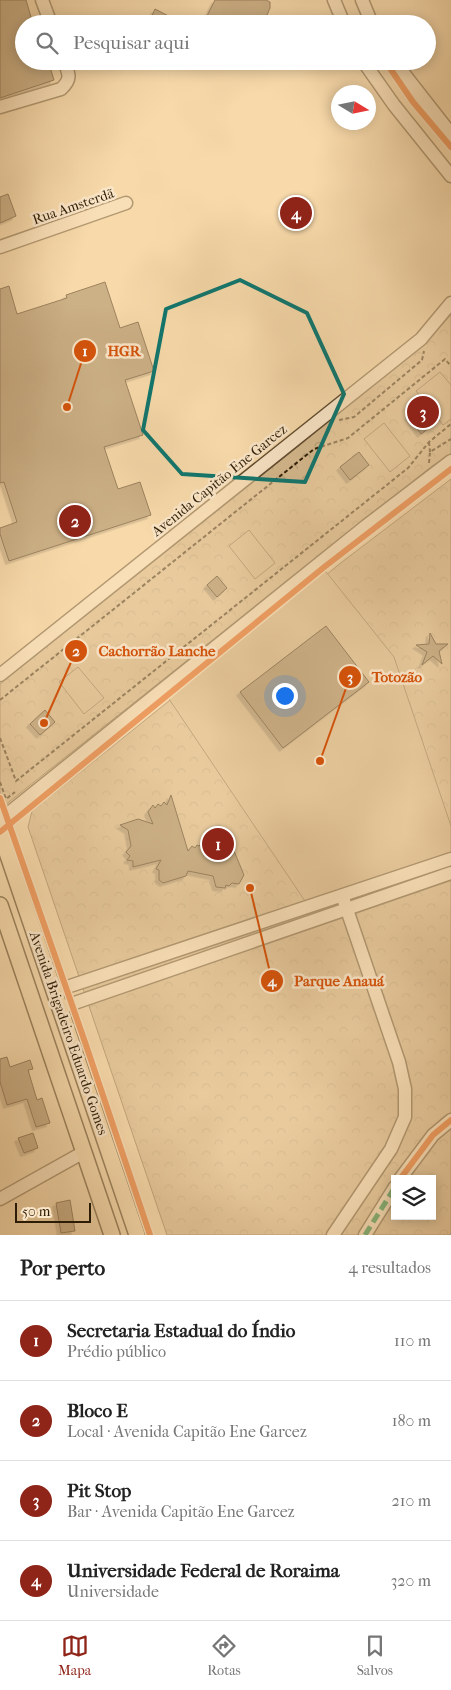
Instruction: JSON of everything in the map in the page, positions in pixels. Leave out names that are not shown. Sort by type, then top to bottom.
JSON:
[{"type":"main road","name":"Avenida Brigadeiro Eduardo Gomes","points":[[0,832],[137,1235]]},
{"type":"main road","name":"Avenida Brigadeiro Eduardo Gomes","points":[[0,905],[112,1235]]},
{"type":"street","points":[[42,0],[47,15]]},
{"type":"street","points":[[334,0],[340,15]]},
{"type":"street","points":[[362,0],[368,15]]},
{"type":"street","points":[[0,108],[61,89],[68,83],[67,70]]},
{"type":"street","points":[[369,70],[394,105],[451,176]]},
{"type":"street","points":[[401,70],[451,134]]},
{"type":"street","name":"Rua Amsterdã","points":[[0,247],[126,203]]},
{"type":"street","name":"Avenida Capitão Ene Garcez","points":[[0,675],[421,339],[451,302]]},
{"type":"street","points":[[3,817],[366,526],[451,461]]},
{"type":"street","points":[[60,1008],[344,902],[451,859]]},
{"type":"street","points":[[55,991],[344,902],[451,873]]},
{"type":"street","points":[[333,1235],[391,1149],[405,1117],[405,1089],[399,1062],[344,902]]},
{"type":"street","points":[[403,1175],[433,1135],[451,1120]]},
{"type":"street","points":[[0,1198],[84,1152]]},
{"type":"street","points":[[365,1235],[391,1193]]},
{"type":"path","points":[[0,700],[314,449],[348,438],[445,359],[451,366]]},
{"type":"path","points":[[0,738],[16,781],[408,468],[429,442],[451,424]]},
{"type":"path","points":[[429,442],[430,452]]},
{"type":"path","points":[[3,800],[3,817]]},
{"type":"highlighted area","points":[[240,280],[307,313],[344,394],[305,482],[182,474],[143,430],[166,309]]},
{"type":"green space","points":[[451,315],[451,454],[432,466],[5,805],[0,792],[0,684],[296,448],[428,339]]},
{"type":"green space","points":[[440,372],[451,385],[451,419],[443,425],[416,391]]},
{"type":"green space","points":[[384,423],[410,456],[390,472],[364,439]]},
{"type":"green space","points":[[451,479],[451,1235],[167,1235],[28,827],[32,811],[342,562]]},
{"type":"green space","points":[[249,530],[275,563],[255,579],[229,546]]},
{"type":"green space","points":[[323,568],[394,657],[451,826],[451,854],[307,904],[167,696]]},
{"type":"green space","points":[[78,667],[104,698],[84,714],[59,682]]},
{"type":"building","points":[[0,0],[26,0],[30,15],[15,15],[15,70],[51,70],[54,80],[0,98]]},
{"type":"building","points":[[215,0],[266,0],[270,2],[267,15],[208,15]]},
{"type":"building","points":[[155,9],[167,15],[152,15]]},
{"type":"building","points":[[8,194],[16,216],[0,223],[0,197]]},
{"type":"building","points":[[105,282],[120,328],[138,322],[154,371],[125,380],[143,435],[104,447],[118,489],[140,482],[151,515],[9,561],[0,534],[0,528],[17,522],[4,482],[0,483],[0,289],[9,286],[17,314],[67,298],[66,295]]},
{"type":"building","points":[[426,403],[439,420],[421,434],[408,416]]},
{"type":"building","points":[[359,452],[369,465],[350,480],[340,467]]},
{"type":"building","points":[[217,576],[227,588],[217,597],[207,585]]},
{"type":"building","points":[[326,626],[369,682],[283,748],[240,692]]},
{"type":"building","points":[[430,633],[436,644],[448,644],[439,651],[442,664],[433,656],[422,665],[427,652],[416,645],[429,644]]},
{"type":"building","points":[[45,710],[55,722],[40,735],[30,724]]},
{"type":"building","points":[[171,795],[188,851],[192,846],[195,848],[197,845],[199,846],[206,839],[213,841],[221,836],[223,838],[227,834],[244,875],[239,884],[232,883],[229,886],[226,885],[225,888],[216,887],[213,876],[188,871],[186,876],[163,883],[159,880],[159,870],[156,869],[161,860],[133,867],[133,861],[127,860],[130,856],[126,852],[131,846],[128,830],[120,825],[138,819],[153,824],[148,812],[153,805],[155,808],[158,804],[161,806],[164,802],[167,805]]},
{"type":"building","points":[[7,1057],[10,1067],[30,1060],[33,1069],[28,1070],[37,1100],[42,1098],[50,1123],[36,1127],[27,1099],[7,1105],[0,1082],[0,1059]]},
{"type":"building","points":[[33,1133],[38,1148],[24,1153],[18,1138]]},
{"type":"building","points":[[70,1200],[75,1231],[61,1233],[56,1203]]},
{"type":"marked path","points":[[365,1235],[391,1193]]},
{"type":"cycle path","points":[[391,70],[413,102],[451,147]]},
{"type":"cycle path","points":[[0,832],[323,568],[451,469]]},
{"type":"cycle path","points":[[0,798],[150,1235]]},
{"type":"cycle path","points":[[403,1175],[433,1135],[451,1120]]},
{"type":"place","name":"Universidade Federal de Roraima","points":[[296,213]]},
{"type":"place","name":"HGR","points":[[67,407]]},
{"type":"place","name":"Pit Stop","points":[[423,412]]},
{"type":"place","name":"Bloco E","points":[[75,521]]},
{"type":"place","name":"Cachorrão Lanche","points":[[44,723]]},
{"type":"place","name":"Totozão","points":[[320,761]]},
{"type":"place","name":"Secretaria Estadual do Índio","points":[[218,844]]},
{"type":"place","name":"Parque Anauá","points":[[250,888]]}]
